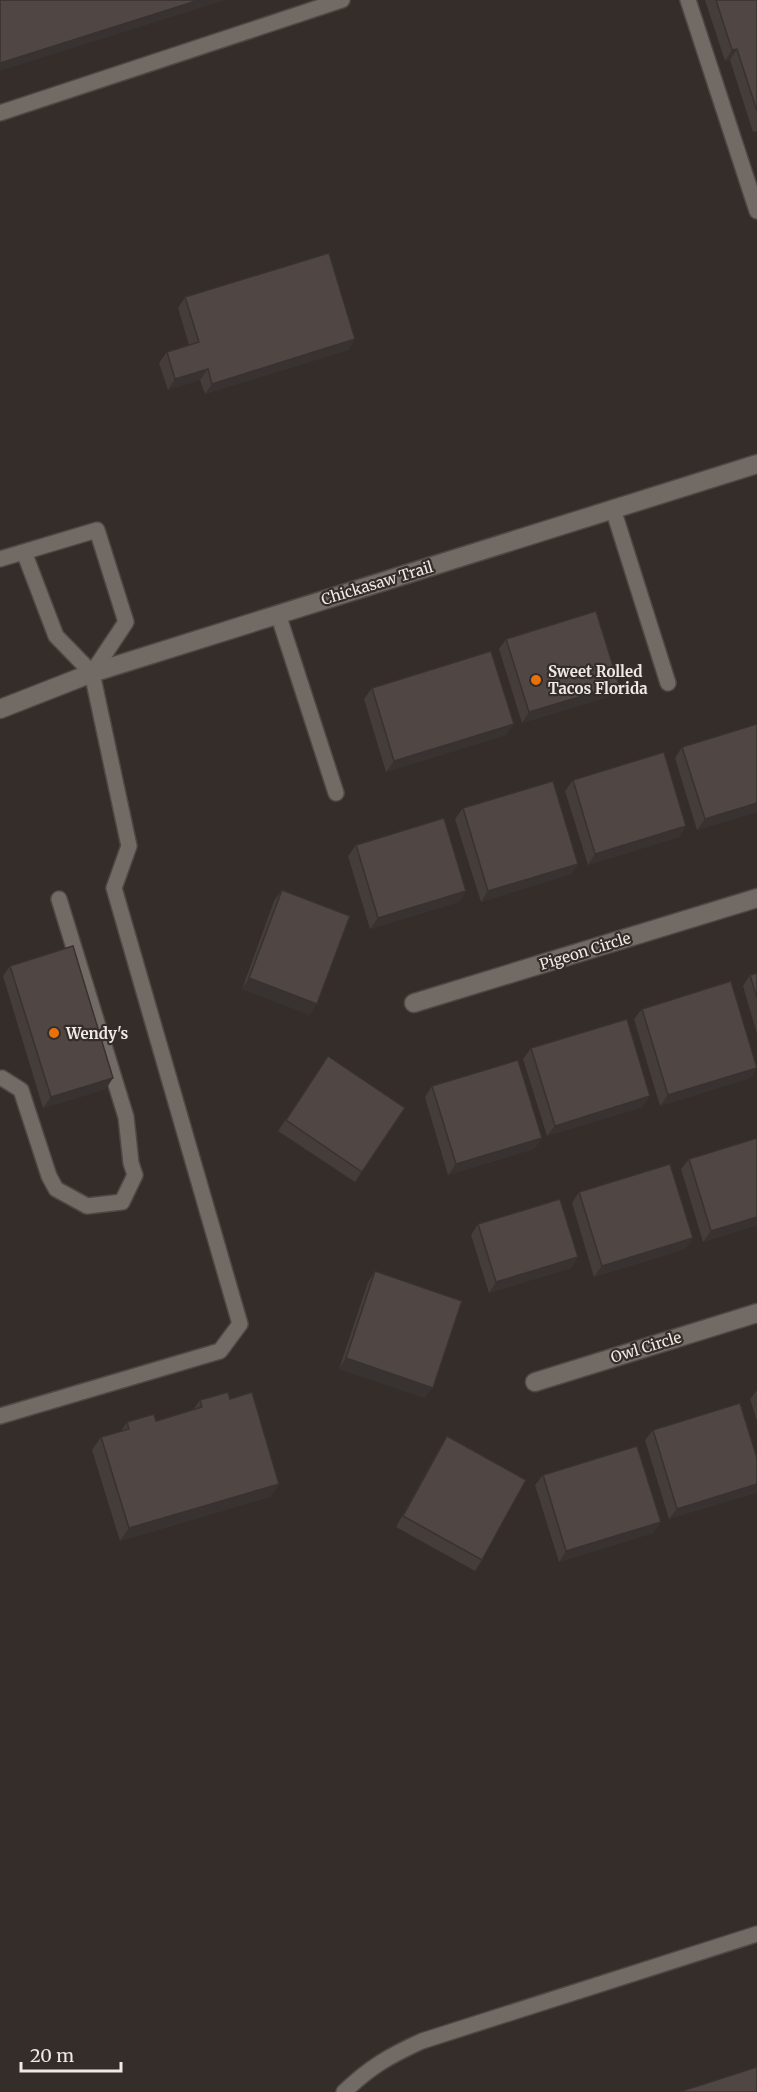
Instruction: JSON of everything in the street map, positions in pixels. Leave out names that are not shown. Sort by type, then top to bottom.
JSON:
[{"type":"street","name":"Chickasaw Trail","points":[[0,709],[92,673],[757,464]]},
{"type":"street","name":"Pigeon Circle","points":[[414,1003],[757,898]]},
{"type":"street","name":"Owl Circle","points":[[535,1382],[757,1313]]},
{"type":"lane","points":[[0,113],[342,0]]},
{"type":"lane","points":[[688,0],[757,211]]},
{"type":"lane","points":[[613,509],[668,683]]},
{"type":"lane","points":[[0,559],[97,530],[126,622],[92,673]]},
{"type":"lane","points":[[0,1416],[220,1351],[240,1324],[114,888],[129,846],[92,673],[56,636],[24,552]]},
{"type":"lane","points":[[278,614],[336,793]]},
{"type":"lane","points":[[2,1078],[21,1090],[49,1176],[56,1189],[87,1206],[122,1202],[135,1176],[131,1163],[126,1118],[59,899]]},
{"type":"lane","points":[[344,2092],[365,2072],[390,2055],[422,2041],[757,1934]]},
{"type":"building","points":[[0,0],[199,0],[0,63]]},
{"type":"building","points":[[716,0],[757,0],[757,111],[737,49],[732,50]]},
{"type":"building","points":[[329,253],[355,339],[212,384],[208,369],[175,379],[167,352],[199,342],[185,297]]},
{"type":"building","points":[[596,611],[619,685],[529,712],[506,639]]},
{"type":"building","points":[[491,651],[514,724],[394,761],[372,688]]},
{"type":"building","points":[[757,724],[757,803],[705,819],[682,747]]},
{"type":"building","points":[[664,752],[686,826],[595,854],[573,780]]},
{"type":"building","points":[[553,781],[578,864],[488,891],[463,808]]},
{"type":"building","points":[[444,818],[466,891],[378,918],[356,845]]},
{"type":"building","points":[[282,890],[350,916],[317,1004],[249,978]]},
{"type":"building","name":"Wendy's","points":[[73,946],[113,1078],[51,1097],[10,966]]},
{"type":"building","points":[[757,973],[757,998],[750,975]]},
{"type":"building","points":[[731,981],[757,1068],[668,1095],[642,1009]]},
{"type":"building","points":[[627,1019],[650,1096],[555,1126],[531,1048]]},
{"type":"building","points":[[328,1056],[405,1108],[362,1172],[286,1120]]},
{"type":"building","points":[[518,1060],[542,1138],[456,1164],[432,1086]]},
{"type":"building","points":[[757,1138],[757,1217],[711,1231],[689,1159]]},
{"type":"building","points":[[670,1164],[693,1238],[602,1266],[579,1192]]},
{"type":"building","points":[[560,1199],[578,1257],[496,1282],[478,1224]]},
{"type":"building","points":[[375,1271],[462,1301],[433,1388],[346,1358]]},
{"type":"building","points":[[228,1392],[230,1399],[252,1392],[279,1484],[129,1528],[101,1437],[129,1429],[127,1422],[154,1414],[156,1421],[202,1407],[200,1400]]},
{"type":"building","points":[[740,1403],[757,1458],[757,1484],[677,1509],[653,1430]]},
{"type":"building","points":[[447,1436],[526,1480],[482,1560],[403,1516]]},
{"type":"building","points":[[637,1446],[661,1522],[566,1551],[543,1475]]},
{"type":"building","points":[[757,2067],[757,2092],[679,2092]]},
{"type":"place","name":"Sweet Rolled Tacos Florida","points":[[536,680]]},
{"type":"place","name":"Wendy's","points":[[54,1033]]}]
